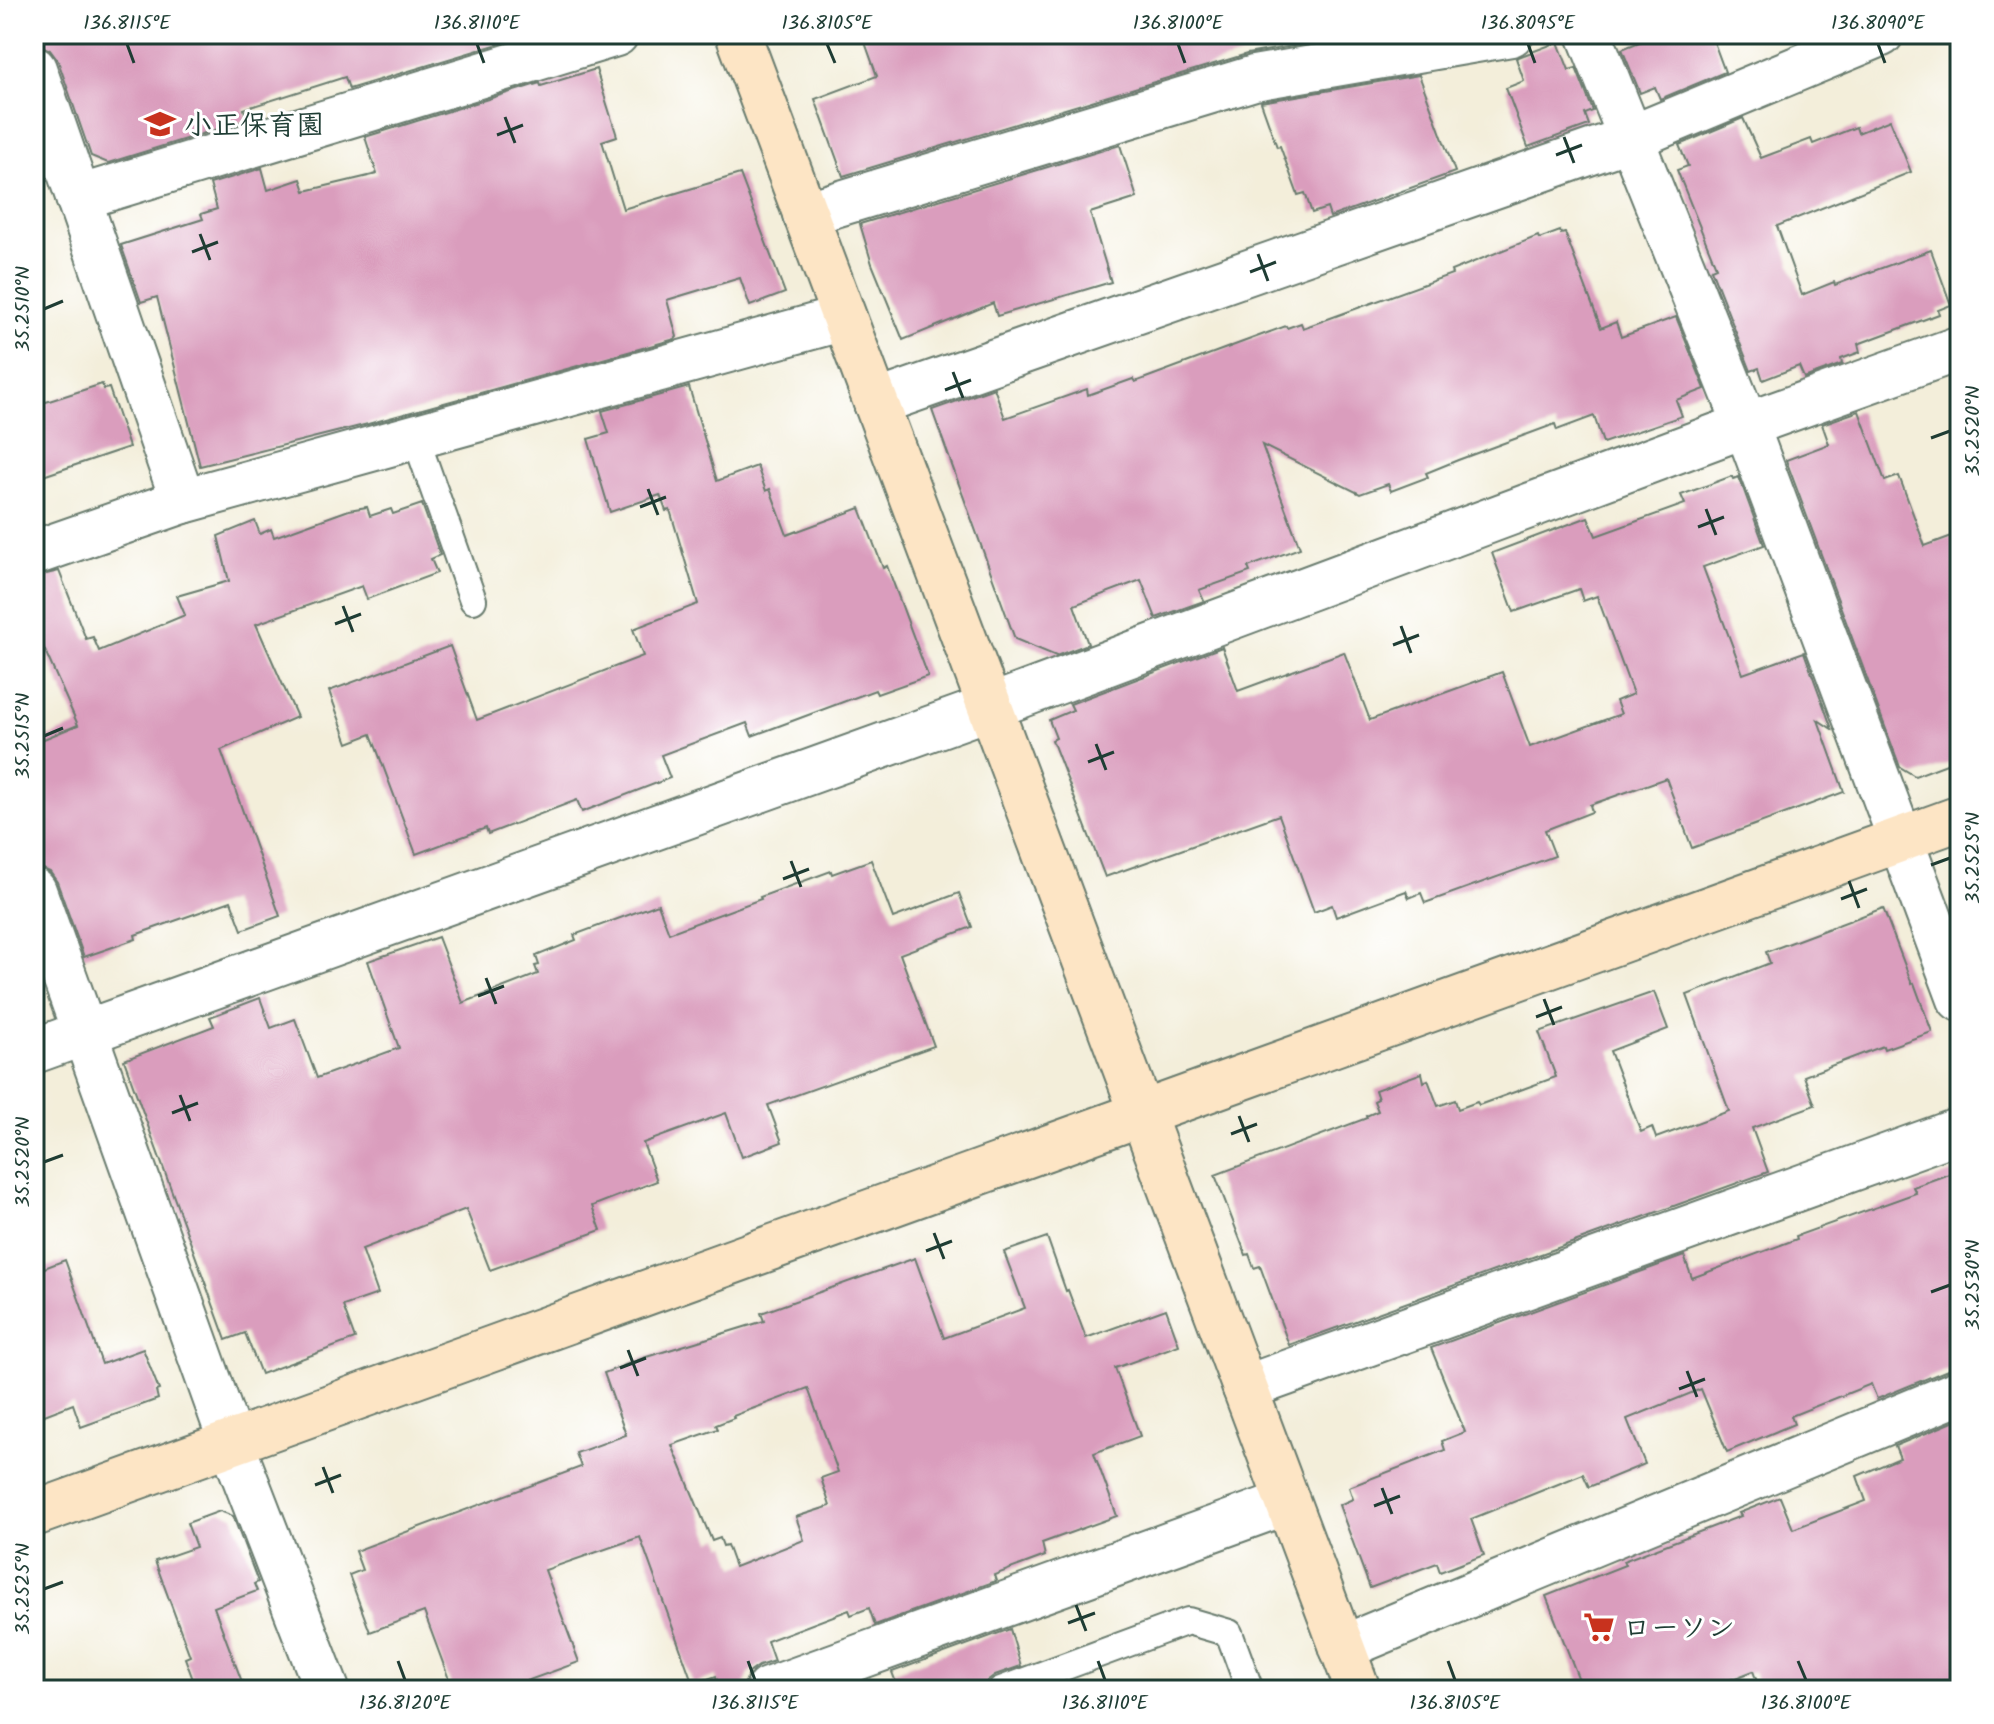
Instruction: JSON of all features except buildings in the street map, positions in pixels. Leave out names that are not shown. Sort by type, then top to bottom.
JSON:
[{"type":"street","points":[[78,198],[616,34]]},
{"type":"street","points":[[738,34],[1358,1690]]},
{"type":"street","points":[[805,214],[1254,78],[1511,34]]},
{"type":"street","points":[[1589,34],[1746,425],[1960,999]]},
{"type":"street","points":[[876,403],[1631,138],[1881,34]]},
{"type":"street","points":[[34,69],[183,501]]},
{"type":"street","points":[[34,553],[183,501],[844,318]]},
{"type":"street","points":[[34,1051],[990,707],[1960,348]]},
{"type":"street","points":[[34,1514],[1960,818]]},
{"type":"street","points":[[34,891],[231,1442],[327,1690]]},
{"type":"street","points":[[1245,1388],[1960,1130]]},
{"type":"street","points":[[1342,1648],[1960,1392]]},
{"type":"street","points":[[768,1690],[1287,1502]]},
{"type":"lane","points":[[415,436],[473,600]]},
{"type":"lane","points":[[1001,1690],[1188,1621],[1229,1633],[1250,1690]]},
{"type":"place","name":"小正保育園","points":[[160,124]]},
{"type":"place","name":"ローソン","points":[[1599,1627]]}]
